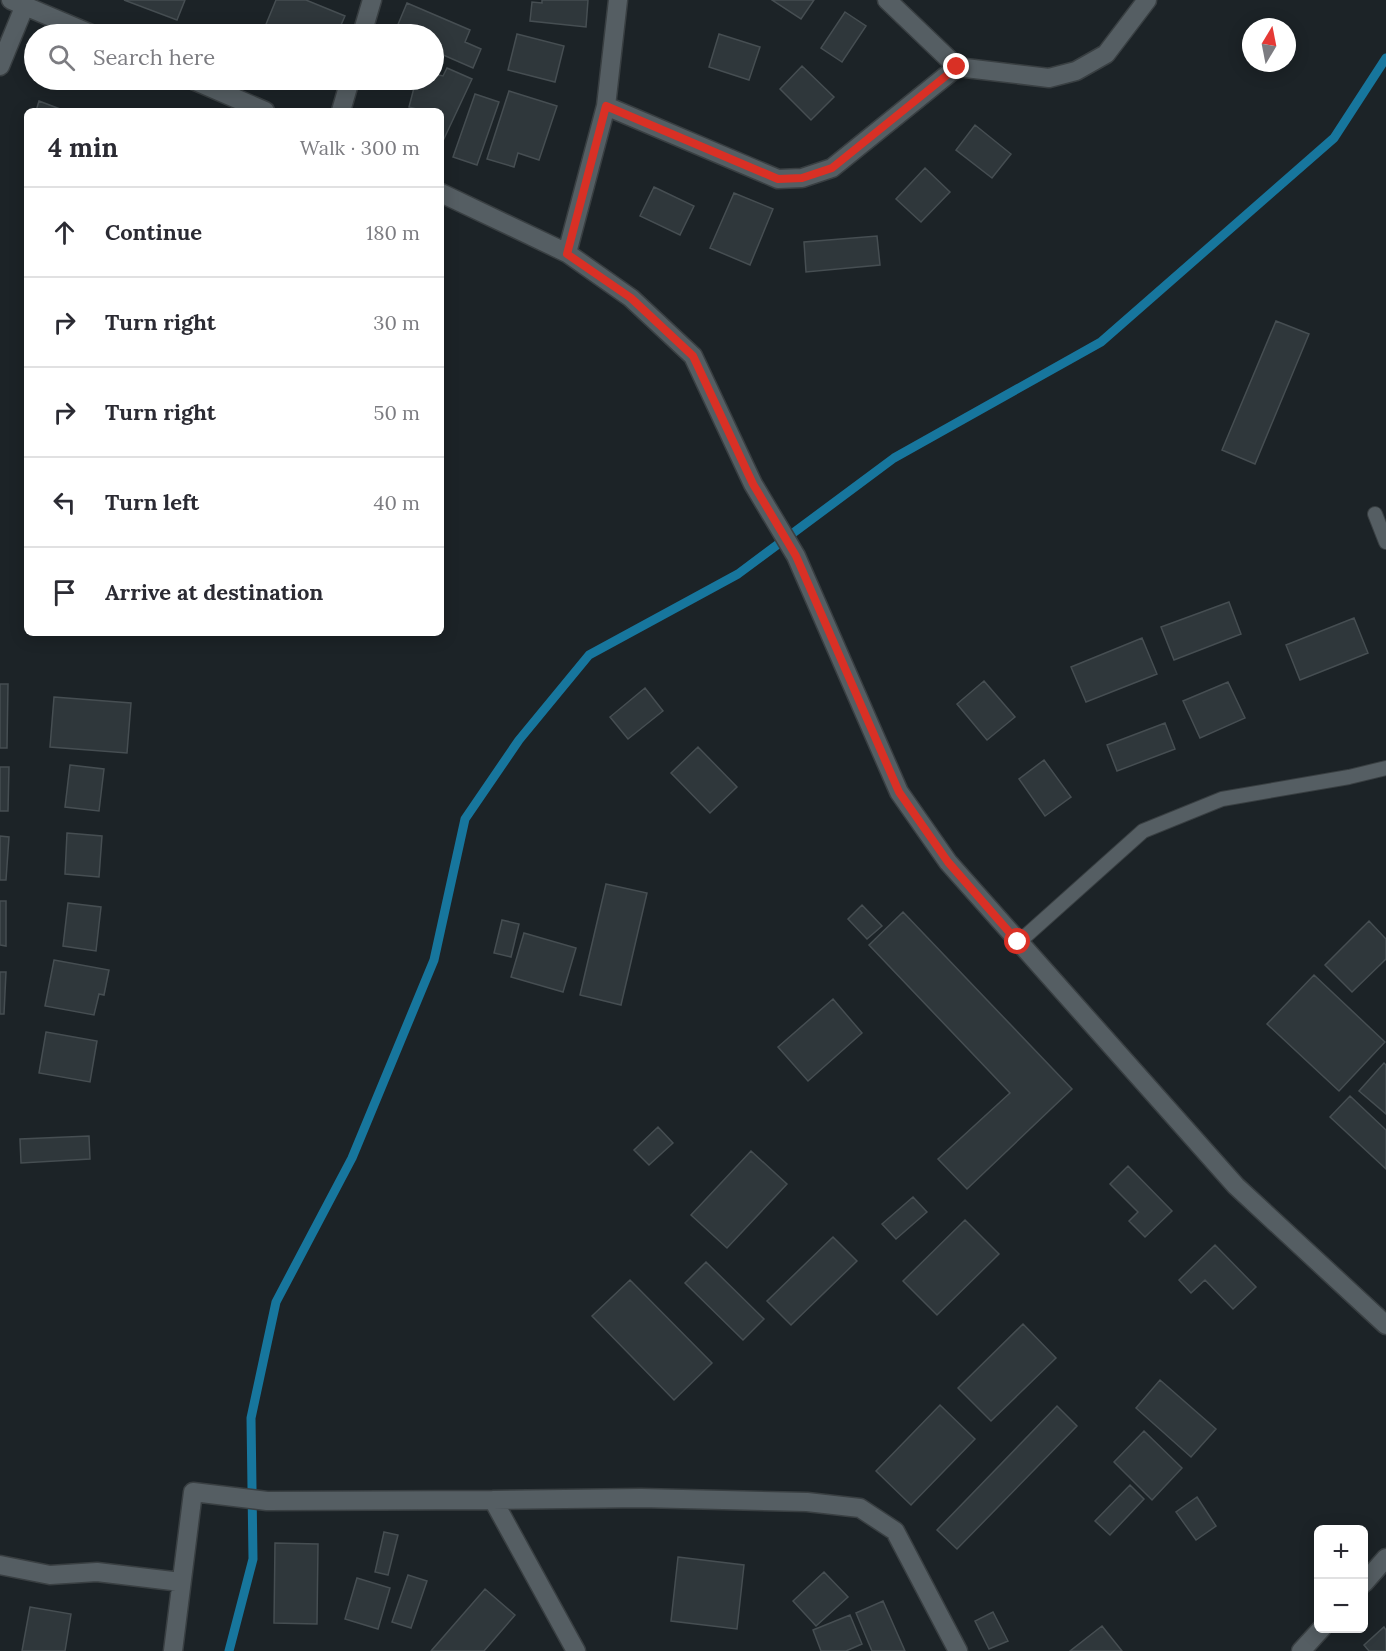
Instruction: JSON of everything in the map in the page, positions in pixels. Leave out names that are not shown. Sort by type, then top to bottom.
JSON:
[{"type":"street","points":[[365,24],[372,0]]},
{"type":"street","points":[[567,254],[606,106],[618,0]]},
{"type":"street","points":[[887,0],[957,67],[1049,78],[1076,71],[1106,54],[1147,0]]},
{"type":"street","points":[[0,66],[18,3],[67,24]]},
{"type":"street","points":[[606,106],[778,179],[802,178],[832,168],[957,67]]},
{"type":"street","points":[[216,90],[258,108]]},
{"type":"street","points":[[342,108],[347,90]]},
{"type":"street","points":[[444,194],[567,254],[631,298],[693,356],[753,484],[796,556],[899,792],[948,862],[1236,1186],[1386,1325]]},
{"type":"street","points":[[172,1651],[193,1491],[267,1501],[641,1498],[807,1502],[860,1508],[895,1531],[958,1651]]},
{"type":"street","points":[[493,1500],[576,1651]]},
{"type":"street","points":[[1368,1579],[1386,1558]]},
{"type":"street","points":[[0,1565],[50,1575],[97,1572],[181,1582]]},
{"type":"street","points":[[1301,1651],[1318,1633]]},
{"type":"lane","points":[[1375,514],[1386,542]]},
{"type":"lane","points":[[1018,942],[1143,831],[1222,799],[1349,777],[1386,768]]},
{"type":"building","points":[[124,0],[185,0],[177,20]]},
{"type":"building","points":[[276,0],[306,0],[345,16],[341,24],[266,24]]},
{"type":"building","points":[[542,0],[588,0],[586,27],[530,21],[532,2],[542,3]]},
{"type":"building","points":[[772,0],[814,0],[801,19]]},
{"type":"building","points":[[407,3],[470,30],[465,42],[481,49],[473,68],[444,55],[444,24],[398,24]]},
{"type":"building","points":[[845,12],[866,26],[842,62],[821,48]]},
{"type":"building","points":[[517,34],[564,46],[555,82],[508,70]]},
{"type":"building","points":[[719,34],[760,47],[749,80],[709,67]]},
{"type":"building","points":[[802,66],[834,97],[811,120],[780,89]]},
{"type":"building","points":[[447,68],[472,79],[444,139],[444,108],[409,107],[413,90],[444,90],[444,74]]},
{"type":"building","points":[[509,91],[557,106],[539,160],[518,153],[514,167],[487,159]]},
{"type":"building","points":[[475,94],[499,102],[477,165],[453,157]]},
{"type":"building","points":[[39,101],[57,108],[37,108]]},
{"type":"building","points":[[975,125],[1011,154],[992,178],[956,150]]},
{"type":"building","points":[[925,168],[950,192],[921,222],[896,199]]},
{"type":"building","points":[[654,187],[694,206],[680,235],[640,216]]},
{"type":"building","points":[[734,193],[773,209],[750,265],[710,248]]},
{"type":"building","points":[[877,236],[880,265],[806,272],[804,242]]},
{"type":"building","points":[[1276,321],[1309,334],[1255,464],[1222,450]]},
{"type":"building","points":[[1229,602],[1241,634],[1174,660],[1161,627]]},
{"type":"building","points":[[1354,618],[1368,653],[1300,680],[1286,645]]},
{"type":"building","points":[[1142,638],[1157,674],[1086,702],[1071,667]]},
{"type":"building","points":[[984,681],[1015,717],[987,740],[957,704]]},
{"type":"building","points":[[1228,682],[1245,718],[1200,738],[1183,701]]},
{"type":"building","points":[[0,684],[8,684],[7,748],[0,748]]},
{"type":"building","points":[[645,688],[663,711],[628,739],[610,717]]},
{"type":"building","points":[[54,697],[131,703],[127,753],[50,747]]},
{"type":"building","points":[[1165,723],[1175,749],[1117,771],[1107,745]]},
{"type":"building","points":[[698,747],[737,787],[710,813],[671,773]]},
{"type":"building","points":[[1044,760],[1071,797],[1045,816],[1019,779]]},
{"type":"building","points":[[70,765],[104,769],[99,811],[65,807]]},
{"type":"building","points":[[0,767],[9,767],[8,811],[0,811]]},
{"type":"building","points":[[67,833],[102,836],[99,877],[65,874]]},
{"type":"building","points":[[0,836],[9,837],[6,880],[0,880]]},
{"type":"building","points":[[606,884],[647,893],[621,1005],[580,995]]},
{"type":"building","points":[[0,901],[6,901],[6,946],[0,945]]},
{"type":"building","points":[[68,903],[101,907],[96,951],[63,946]]},
{"type":"building","points":[[862,905],[882,926],[867,939],[848,919]]},
{"type":"building","points":[[903,912],[1072,1089],[967,1189],[938,1159],[1010,1093],[869,945]]},
{"type":"building","points":[[502,920],[519,924],[511,957],[494,953]]},
{"type":"building","points":[[1369,921],[1386,939],[1386,959],[1352,992],[1325,965]]},
{"type":"building","points":[[524,933],[576,948],[563,992],[511,977]]},
{"type":"building","points":[[54,960],[109,970],[104,995],[99,994],[94,1015],[45,1006]]},
{"type":"building","points":[[0,972],[6,972],[4,1014],[0,1014]]},
{"type":"building","points":[[1314,975],[1385,1042],[1339,1091],[1267,1024]]},
{"type":"building","points":[[833,999],[862,1033],[808,1081],[778,1047]]},
{"type":"building","points":[[46,1032],[97,1041],[90,1082],[39,1073]]},
{"type":"building","points":[[1384,1063],[1386,1065],[1386,1114],[1359,1091]]},
{"type":"building","points":[[1350,1096],[1386,1130],[1386,1169],[1330,1117]]},
{"type":"building","points":[[658,1127],[673,1143],[649,1165],[634,1150]]},
{"type":"building","points":[[89,1136],[90,1159],[21,1163],[20,1139]]},
{"type":"building","points":[[751,1151],[787,1184],[727,1248],[691,1215]]},
{"type":"building","points":[[1128,1166],[1172,1211],[1145,1237],[1129,1221],[1138,1212],[1110,1184]]},
{"type":"building","points":[[913,1197],[927,1212],[896,1239],[882,1224]]},
{"type":"building","points":[[965,1220],[999,1254],[937,1315],[903,1281]]},
{"type":"building","points":[[833,1237],[857,1261],[791,1325],[767,1301]]},
{"type":"building","points":[[1215,1245],[1256,1287],[1233,1309],[1205,1280],[1191,1293],[1179,1280]]},
{"type":"building","points":[[706,1262],[764,1319],[743,1340],[685,1283]]},
{"type":"building","points":[[630,1280],[712,1363],[674,1400],[592,1316]]},
{"type":"building","points":[[1023,1324],[1056,1358],[991,1421],[958,1388]]},
{"type":"building","points":[[1160,1380],[1216,1429],[1191,1457],[1136,1408]]},
{"type":"building","points":[[940,1405],[975,1439],[911,1505],[876,1471]]},
{"type":"building","points":[[1057,1406],[1077,1426],[957,1549],[937,1530]]},
{"type":"building","points":[[1144,1431],[1182,1468],[1152,1500],[1114,1462]]},
{"type":"building","points":[[1130,1485],[1144,1499],[1110,1535],[1095,1521]]},
{"type":"building","points":[[1197,1497],[1216,1526],[1196,1540],[1176,1512]]},
{"type":"building","points":[[384,1532],[398,1535],[388,1575],[375,1572]]},
{"type":"building","points":[[275,1543],[318,1544],[317,1624],[274,1623]]},
{"type":"building","points":[[678,1557],[744,1565],[737,1629],[671,1621]]},
{"type":"building","points":[[824,1572],[848,1597],[816,1626],[793,1601]]},
{"type":"building","points":[[408,1575],[427,1581],[411,1628],[392,1622]]},
{"type":"building","points":[[357,1578],[390,1588],[378,1629],[345,1619]]},
{"type":"building","points":[[485,1589],[515,1615],[484,1651],[431,1651]]},
{"type":"building","points":[[883,1601],[905,1651],[872,1651],[856,1613]]},
{"type":"building","points":[[30,1607],[71,1614],[65,1651],[22,1651]]},
{"type":"building","points":[[993,1612],[1008,1641],[989,1649],[975,1621]]},
{"type":"building","points":[[850,1615],[862,1644],[846,1651],[821,1651],[813,1630]]},
{"type":"building","points":[[1102,1626],[1122,1651],[1070,1651]]},
{"type":"building","points":[[1384,1627],[1386,1651],[1369,1651],[1364,1645]]},
{"type":"waterway","points":[[229,1651],[253,1559],[251,1418],[276,1302],[352,1158],[434,960],[465,819],[519,740],[589,655],[738,574],[894,458],[1101,342],[1334,138],[1386,58]]},
{"type":"route","points":[[957,67],[832,168],[802,178],[778,179],[606,106],[567,254],[631,298],[693,356],[753,484],[796,556],[899,792],[948,862],[1018,942]]}]
